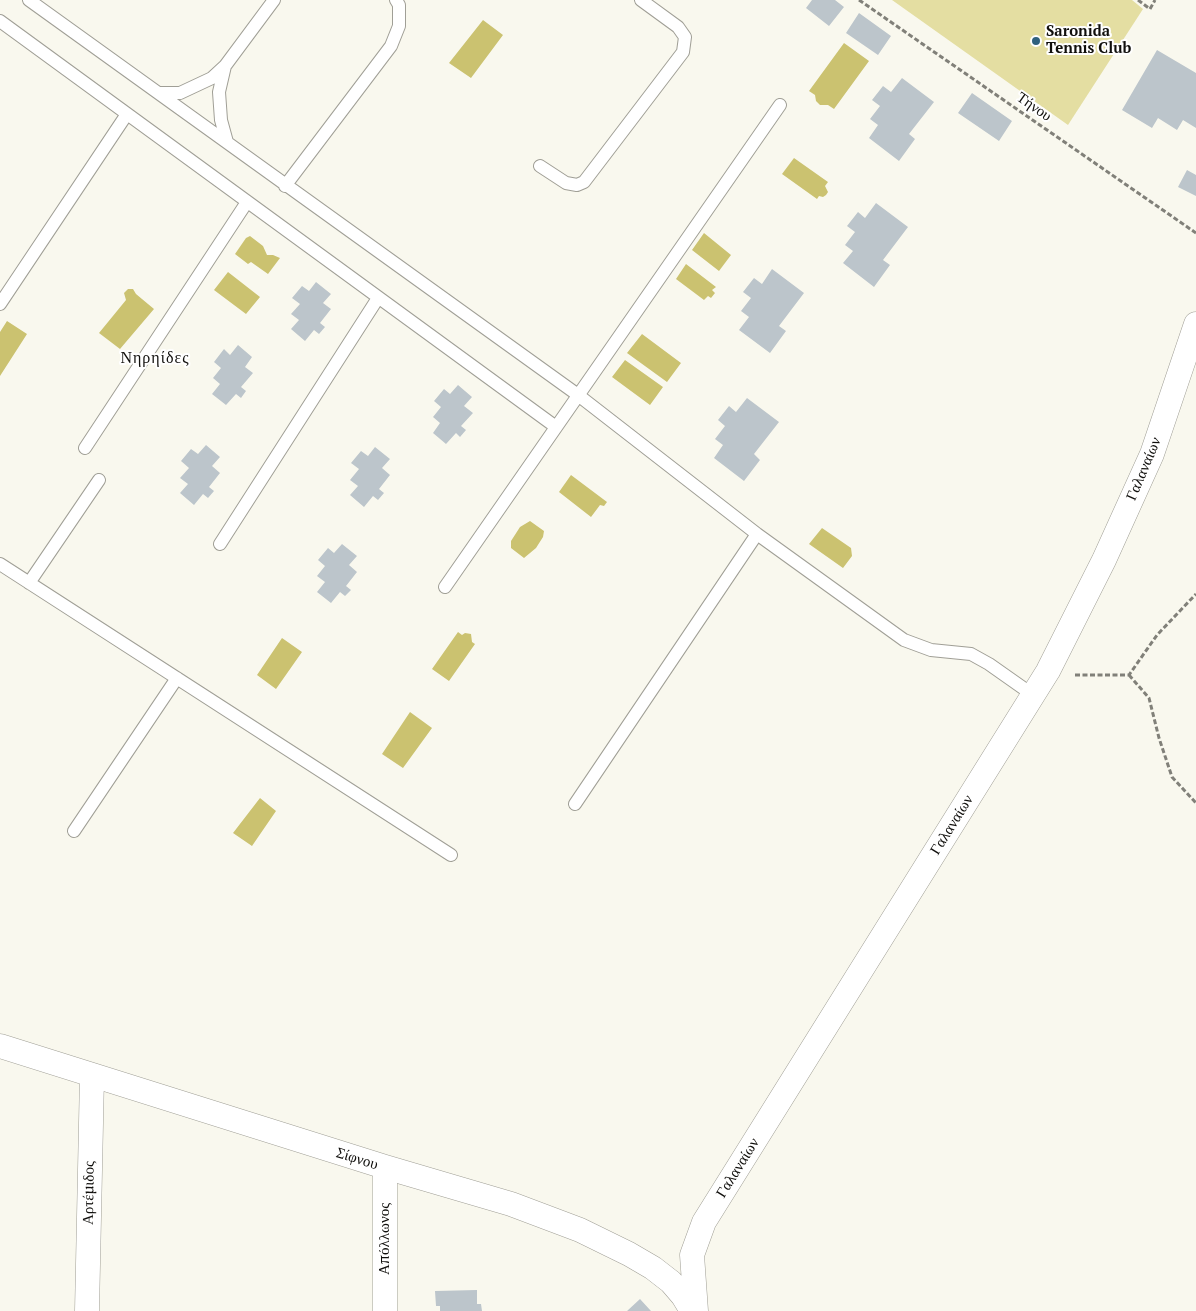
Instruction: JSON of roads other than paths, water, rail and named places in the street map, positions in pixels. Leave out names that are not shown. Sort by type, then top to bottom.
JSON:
[{"type":"street","name":"Γαλαναίων","points":[[696,1311],[692,1255],[704,1222],[1048,671],[1104,560],[1152,454],[1196,324]]},
{"type":"street","name":"Σίφνου","points":[[0,1046],[385,1167],[511,1204],[580,1230],[652,1268],[671,1282],[683,1296],[692,1311]]},
{"type":"street","name":"Αρτέμιδος","points":[[87,1311],[92,1076]]},
{"type":"street","name":"Απόλλωνος","points":[[385,1167],[385,1311]]},
{"type":"lane","points":[[29,0],[578,395],[757,534],[904,640],[931,650],[970,654],[989,664],[1033,696]]},
{"type":"lane","points":[[158,93],[180,93],[212,78],[225,66],[274,0]]},
{"type":"lane","points":[[285,186],[391,46],[399,26],[399,6],[396,0]]},
{"type":"lane","points":[[540,166],[566,183],[577,186],[584,182],[683,52],[685,37],[678,27],[641,0]]},
{"type":"lane","points":[[0,21],[556,427]]},
{"type":"lane","points":[[225,66],[219,92],[221,120],[227,142]]},
{"type":"lane","points":[[445,587],[780,105]]},
{"type":"lane","points":[[0,304],[127,114]]},
{"type":"lane","points":[[85,448],[247,202]]},
{"type":"lane","points":[[220,544],[378,298]]},
{"type":"lane","points":[[29,582],[99,480]]},
{"type":"lane","points":[[575,804],[757,534]]},
{"type":"lane","points":[[0,564],[451,854]]},
{"type":"lane","points":[[74,831],[177,678]]},
{"type":"place","name":"Saronida Tennis Club","points":[[1036,41]]},
{"type":"district","name":"Νηρηίδες","points":[[155,358]]}]
